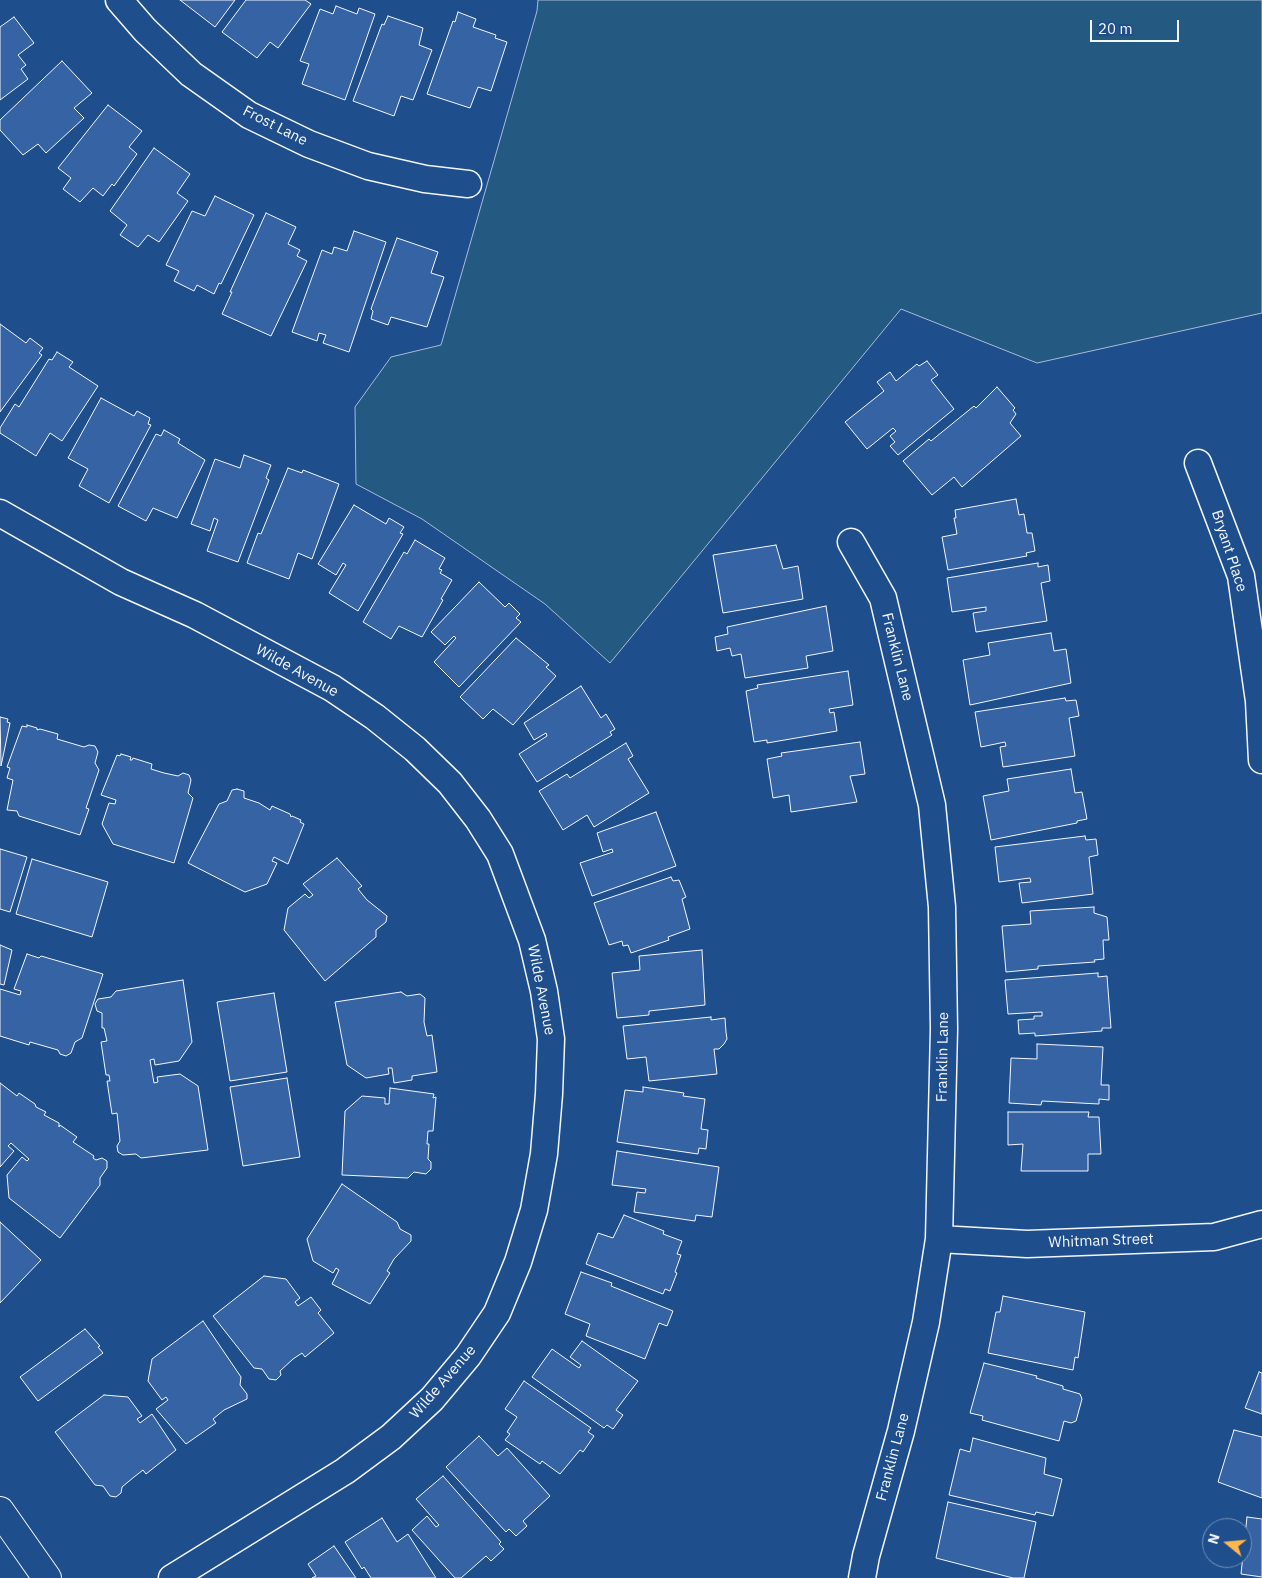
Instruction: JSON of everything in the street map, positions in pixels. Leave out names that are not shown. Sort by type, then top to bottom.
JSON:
[{"type":"main road","points":[[0,1511],[47,1578]]},
{"type":"street","name":"Frost Lane","points":[[119,0],[144,30],[191,74],[249,115],[309,144],[368,166],[424,179],[468,184]]},
{"type":"street","name":"Bryant Place","points":[[1198,464],[1241,576],[1259,701],[1262,760]]},
{"type":"street","name":"Wilde Avenue","points":[[0,513],[122,582],[195,615],[332,688],[375,717],[415,748],[450,782],[478,819],[500,854],[532,940],[544,991],[551,1039],[550,1094],[544,1154],[534,1210],[518,1262],[497,1312],[468,1356],[432,1399],[391,1437],[345,1471],[172,1578]]},
{"type":"street","name":"Franklin Lane","points":[[851,542],[883,598],[932,805],[942,907],[944,1019],[939,1240],[926,1322],[901,1431],[866,1556],[862,1578]]},
{"type":"street","name":"Whitman Street","points":[[939,1240],[1028,1244],[1214,1237],[1262,1224]]},
{"type":"shaded area","points":[[538,0],[1262,0],[1262,313],[1037,363],[901,309],[610,663],[545,604],[422,519],[356,484],[355,407],[391,357],[441,345],[537,11]]},
{"type":"building","points":[[180,0],[235,0],[215,27]]},
{"type":"building","points":[[246,0],[305,0],[311,4],[278,48],[270,42],[257,58],[222,32]]},
{"type":"building","points":[[336,6],[357,14],[359,8],[375,14],[345,100],[302,84],[309,64],[300,61],[320,9],[333,14]]},
{"type":"building","points":[[458,12],[476,19],[473,27],[496,35],[495,38],[507,42],[491,91],[478,87],[470,108],[427,94]]},
{"type":"building","points":[[388,16],[423,28],[419,45],[432,50],[413,100],[401,96],[394,116],[353,101],[382,24],[384,25]]},
{"type":"building","points":[[14,17],[34,43],[18,55],[26,65],[21,69],[28,79],[0,100],[0,27]]},
{"type":"building","points":[[62,61],[92,93],[74,108],[84,118],[46,153],[38,144],[23,155],[0,130],[0,120]]},
{"type":"building","points":[[108,105],[142,131],[129,147],[137,154],[114,186],[112,184],[103,196],[93,188],[80,202],[63,189],[71,178],[58,168]]},
{"type":"building","points":[[154,148],[190,174],[177,193],[188,201],[159,242],[148,235],[138,247],[120,235],[127,225],[110,211]]},
{"type":"building","points":[[215,196],[254,215],[221,284],[219,283],[214,294],[197,285],[194,291],[174,281],[179,271],[166,265],[192,211],[205,216]]},
{"type":"building","points":[[266,213],[296,227],[288,244],[300,250],[297,256],[307,261],[271,336],[222,314]]},
{"type":"building","points":[[354,231],[386,242],[349,352],[323,343],[326,335],[319,333],[317,341],[292,332],[322,250],[332,254],[334,247],[347,251]]},
{"type":"building","points":[[397,238],[438,252],[431,273],[444,277],[427,327],[391,317],[388,325],[371,319],[373,311],[371,309]]},
{"type":"building","points":[[0,324],[26,343],[30,338],[43,348],[39,353],[42,355],[0,412]]},
{"type":"building","points":[[57,352],[73,362],[69,367],[98,386],[62,441],[50,433],[36,456],[0,433],[0,428],[15,404],[19,407],[49,359],[52,360]]},
{"type":"building","points":[[927,361],[938,375],[931,380],[954,409],[898,455],[890,446],[895,442],[890,436],[896,431],[893,428],[867,449],[845,422],[884,391],[877,382],[890,372],[896,381],[917,364],[919,366]]},
{"type":"building","points":[[997,387],[1015,408],[1013,410],[1016,414],[1010,423],[1021,436],[962,487],[954,477],[932,495],[903,461],[974,406],[976,408]]},
{"type":"building","points":[[101,398],[134,416],[137,411],[150,418],[148,424],[151,425],[109,503],[79,486],[88,469],[68,458]]},
{"type":"building","points":[[164,430],[180,439],[178,443],[205,460],[177,518],[153,508],[146,521],[118,506],[156,434],[161,436]]},
{"type":"building","points":[[244,455],[271,465],[266,478],[269,480],[238,562],[207,551],[218,520],[214,518],[210,531],[191,524],[215,459],[240,468]]},
{"type":"building","points":[[288,468],[302,473],[303,470],[339,484],[312,559],[298,553],[289,579],[247,563],[258,533],[261,534]]},
{"type":"building","points":[[1016,499],[1019,515],[1024,514],[1027,533],[1032,533],[1035,551],[1026,553],[1027,556],[948,570],[942,537],[957,534],[954,518],[956,518],[955,510]]},
{"type":"building","points":[[354,505],[386,524],[389,518],[404,527],[400,533],[403,534],[358,611],[329,593],[346,565],[343,563],[336,575],[318,564]]},
{"type":"building","points":[[415,540],[445,558],[439,569],[442,570],[440,573],[452,580],[422,637],[399,626],[391,639],[363,622],[404,552],[407,554]]},
{"type":"building","points":[[776,545],[783,569],[798,566],[803,599],[723,613],[713,555]]},
{"type":"building","points":[[1038,563],[1038,567],[1048,565],[1050,581],[1041,583],[1047,621],[976,632],[973,613],[986,611],[986,607],[952,612],[947,578]]},
{"type":"building","points":[[479,582],[505,607],[509,603],[520,614],[516,618],[521,622],[459,687],[434,662],[456,638],[454,636],[445,645],[431,632]]},
{"type":"building","points":[[826,606],[833,651],[806,656],[808,668],[745,678],[741,654],[732,656],[730,648],[717,651],[715,637],[728,634],[727,627]]},
{"type":"building","points":[[1051,633],[1054,651],[1066,649],[1071,683],[970,705],[963,660],[990,655],[988,643]]},
{"type":"building","points":[[516,638],[549,665],[546,667],[556,676],[513,725],[493,709],[483,719],[460,697]]},
{"type":"building","points":[[848,671],[853,705],[829,709],[830,713],[834,712],[837,731],[767,743],[767,740],[754,742],[746,691],[758,688],[757,685]]},
{"type":"building","points":[[581,686],[601,718],[606,714],[615,729],[610,732],[612,735],[537,782],[519,754],[547,736],[546,733],[534,740],[524,723]]},
{"type":"building","points":[[1065,698],[1066,701],[1076,700],[1079,716],[1069,718],[1075,756],[1003,767],[1000,747],[1006,746],[1005,742],[981,747],[975,712]]},
{"type":"building","points":[[0,717],[8,719],[7,722],[10,723],[1,766]]},
{"type":"building","points":[[27,725],[37,728],[37,730],[40,729],[58,734],[57,739],[84,747],[89,745],[95,746],[98,752],[95,763],[99,770],[86,808],[89,809],[80,835],[19,816],[17,811],[7,810],[13,780],[7,778],[10,768],[7,767],[22,726],[27,727]]},
{"type":"building","points":[[860,742],[865,774],[850,776],[857,802],[791,812],[789,795],[773,798],[767,759],[782,756],[781,753]]},
{"type":"building","points":[[626,743],[633,756],[628,759],[649,793],[594,827],[587,815],[563,830],[539,791],[567,774],[570,778]]},
{"type":"building","points":[[121,754],[131,757],[130,760],[133,758],[152,764],[151,769],[178,776],[183,773],[189,775],[191,780],[188,793],[193,798],[174,863],[113,844],[102,824],[109,803],[115,804],[116,800],[101,795],[117,755],[120,756]]},
{"type":"building","points":[[1071,769],[1075,793],[1082,792],[1087,819],[1077,821],[1077,823],[991,840],[983,796],[1009,791],[1007,779]]},
{"type":"building","points":[[232,790],[244,791],[244,798],[259,803],[270,810],[272,806],[290,814],[291,817],[301,820],[300,822],[304,824],[288,864],[274,857],[272,861],[277,863],[267,884],[245,892],[188,863],[219,804],[227,801]]},
{"type":"building","points":[[656,812],[676,866],[592,896],[580,863],[613,852],[612,849],[603,852],[597,833]]},
{"type":"building","points":[[1085,836],[1086,840],[1096,839],[1098,855],[1089,857],[1093,894],[1022,903],[1019,883],[1031,882],[1030,878],[999,882],[995,847]]},
{"type":"building","points":[[0,849],[27,857],[10,912],[0,909]]},
{"type":"building","points":[[337,858],[362,886],[358,889],[367,900],[387,916],[386,922],[376,930],[376,937],[325,981],[284,930],[288,908],[305,894],[309,898],[313,895],[303,884]]},
{"type":"building","points":[[32,859],[108,882],[92,937],[16,914]]},
{"type":"building","points":[[671,877],[673,881],[679,880],[686,897],[682,899],[690,929],[668,937],[669,940],[631,953],[628,945],[623,946],[622,941],[609,945],[594,903]]},
{"type":"building","points":[[1094,907],[1094,913],[1107,917],[1109,940],[1103,940],[1104,959],[1094,960],[1095,962],[1038,966],[1038,969],[1006,972],[1002,926],[1031,924],[1030,911]]},
{"type":"building","points":[[0,945],[12,950],[4,985],[0,984]]},
{"type":"building","points":[[702,950],[705,1005],[649,1011],[649,1015],[617,1018],[612,973],[640,970],[639,956]]},
{"type":"building","points":[[27,954],[39,958],[41,956],[103,974],[82,1038],[75,1042],[71,1053],[66,1056],[60,1054],[58,1050],[30,1042],[29,1045],[0,1036],[0,989],[20,995],[21,991],[14,989]]},
{"type":"building","points":[[1098,973],[1098,977],[1107,976],[1111,1028],[1102,1028],[1102,1031],[1035,1036],[1035,1033],[1019,1034],[1018,1020],[1034,1019],[1034,1016],[1042,1016],[1042,1012],[1008,1014],[1005,980]]},
{"type":"building","points":[[183,980],[192,1042],[179,1061],[155,1065],[154,1059],[150,1060],[154,1083],[158,1082],[157,1077],[180,1074],[198,1086],[208,1150],[141,1158],[136,1154],[123,1155],[118,1152],[117,1146],[120,1141],[117,1113],[112,1114],[107,1081],[110,1081],[109,1075],[106,1075],[101,1042],[107,1041],[104,1028],[102,1028],[102,1013],[97,1011],[95,1004],[98,999],[111,997],[116,991]]},
{"type":"building","points":[[401,992],[407,996],[420,994],[425,998],[424,1022],[427,1036],[432,1035],[437,1072],[412,1076],[412,1080],[394,1083],[392,1068],[388,1068],[389,1074],[366,1078],[347,1065],[335,1002]]},
{"type":"building","points":[[274,993],[287,1072],[230,1081],[217,1002]]},
{"type":"building","points":[[711,1017],[711,1020],[725,1018],[727,1039],[719,1049],[714,1049],[717,1074],[649,1081],[646,1057],[627,1059],[623,1026]]},
{"type":"building","points":[[1037,1044],[1103,1047],[1101,1085],[1109,1085],[1109,1100],[1099,1099],[1099,1104],[1042,1101],[1041,1105],[1009,1103],[1011,1058],[1037,1059]]},
{"type":"building","points":[[287,1078],[300,1157],[243,1166],[230,1087]]},
{"type":"building","points":[[0,1083],[17,1096],[19,1093],[35,1104],[36,1107],[46,1112],[44,1115],[59,1123],[59,1127],[60,1125],[77,1137],[73,1142],[94,1156],[93,1158],[96,1160],[102,1158],[107,1161],[107,1168],[100,1178],[100,1185],[60,1238],[9,1198],[7,1175],[22,1157],[27,1161],[29,1159],[11,1143],[8,1146],[14,1151],[0,1167]]},
{"type":"building","points":[[643,1087],[684,1093],[683,1096],[705,1099],[701,1129],[708,1130],[706,1149],[699,1148],[698,1154],[617,1142],[625,1090],[643,1092]]},
{"type":"building","points":[[390,1088],[434,1094],[433,1098],[436,1097],[433,1131],[428,1131],[427,1144],[429,1144],[428,1159],[431,1162],[431,1169],[426,1174],[414,1172],[408,1178],[342,1175],[345,1111],[362,1096],[385,1098],[385,1104],[389,1104]]},
{"type":"building","points":[[1008,1112],[1089,1112],[1088,1117],[1099,1117],[1101,1154],[1088,1154],[1088,1171],[1021,1171],[1023,1144],[1008,1145]]},
{"type":"building","points":[[617,1151],[719,1167],[712,1217],[696,1215],[695,1221],[634,1212],[637,1192],[645,1193],[646,1189],[612,1185]]},
{"type":"building","points":[[342,1184],[397,1222],[400,1229],[411,1235],[411,1241],[394,1259],[387,1271],[390,1273],[370,1304],[332,1284],[339,1270],[336,1268],[333,1273],[313,1261],[307,1239]]},
{"type":"building","points":[[624,1215],[664,1231],[663,1234],[682,1241],[677,1254],[681,1255],[675,1272],[677,1273],[670,1291],[665,1289],[663,1294],[586,1264],[598,1233],[613,1238]]},
{"type":"building","points":[[0,1222],[41,1260],[0,1303]]},
{"type":"building","points":[[581,1272],[612,1283],[611,1286],[673,1311],[667,1326],[659,1323],[645,1359],[586,1336],[590,1324],[565,1314]]},
{"type":"building","points":[[264,1276],[286,1279],[300,1298],[295,1302],[298,1306],[311,1297],[321,1310],[318,1313],[334,1333],[305,1357],[302,1353],[293,1359],[280,1371],[281,1375],[276,1380],[269,1379],[262,1369],[254,1368],[213,1316]]},
{"type":"building","points":[[1003,1296],[1085,1312],[1078,1358],[1075,1357],[1073,1370],[988,1353],[996,1312],[1000,1312]]},
{"type":"building","points":[[203,1321],[241,1377],[240,1385],[247,1394],[247,1399],[224,1410],[213,1419],[216,1423],[186,1444],[156,1409],[168,1400],[166,1397],[162,1400],[148,1381],[152,1359]]},
{"type":"building","points":[[85,1329],[100,1346],[98,1347],[103,1353],[38,1401],[20,1377]]},
{"type":"building","points":[[582,1341],[638,1381],[616,1410],[623,1415],[613,1429],[607,1425],[604,1428],[532,1377],[552,1349],[579,1368],[581,1365],[570,1357]]},
{"type":"building","points":[[984,1363],[1037,1376],[1036,1378],[1063,1386],[1063,1389],[1080,1394],[1082,1399],[1076,1421],[1071,1423],[1064,1421],[1059,1441],[982,1420],[983,1416],[970,1413]]},
{"type":"building","points":[[1259,1372],[1262,1373],[1262,1414],[1245,1408]]},
{"type":"building","points":[[524,1381],[591,1428],[588,1432],[594,1436],[583,1452],[580,1450],[560,1474],[542,1461],[540,1464],[505,1440],[510,1434],[507,1432],[517,1417],[505,1409]]},
{"type":"building","points":[[104,1395],[128,1397],[142,1416],[137,1419],[140,1423],[152,1414],[176,1450],[146,1474],[143,1470],[134,1477],[122,1487],[121,1493],[116,1497],[110,1496],[103,1486],[95,1485],[55,1432]]},
{"type":"building","points":[[1234,1430],[1262,1437],[1262,1498],[1218,1482]]},
{"type":"building","points":[[479,1436],[498,1456],[507,1448],[550,1496],[523,1521],[527,1526],[516,1536],[509,1529],[506,1532],[446,1467]]},
{"type":"building","points":[[973,1438],[1046,1458],[1044,1474],[1062,1479],[1053,1516],[1036,1512],[1035,1515],[949,1495],[960,1449],[970,1452]]},
{"type":"building","points":[[443,1476],[501,1542],[499,1544],[504,1549],[491,1561],[486,1556],[461,1578],[455,1578],[412,1530],[427,1516],[436,1527],[439,1525],[416,1499]]},
{"type":"building","points":[[948,1502],[1036,1522],[1024,1578],[1013,1578],[936,1558]]},
{"type":"building","points":[[1247,1517],[1262,1519],[1262,1577],[1241,1574],[1242,1568],[1252,1568],[1252,1518]]},
{"type":"building","points":[[382,1518],[397,1542],[408,1534],[436,1578],[371,1578],[364,1567],[362,1569],[345,1542]]},
{"type":"building","points":[[334,1546],[356,1578],[312,1578],[316,1576],[308,1564]]}]
